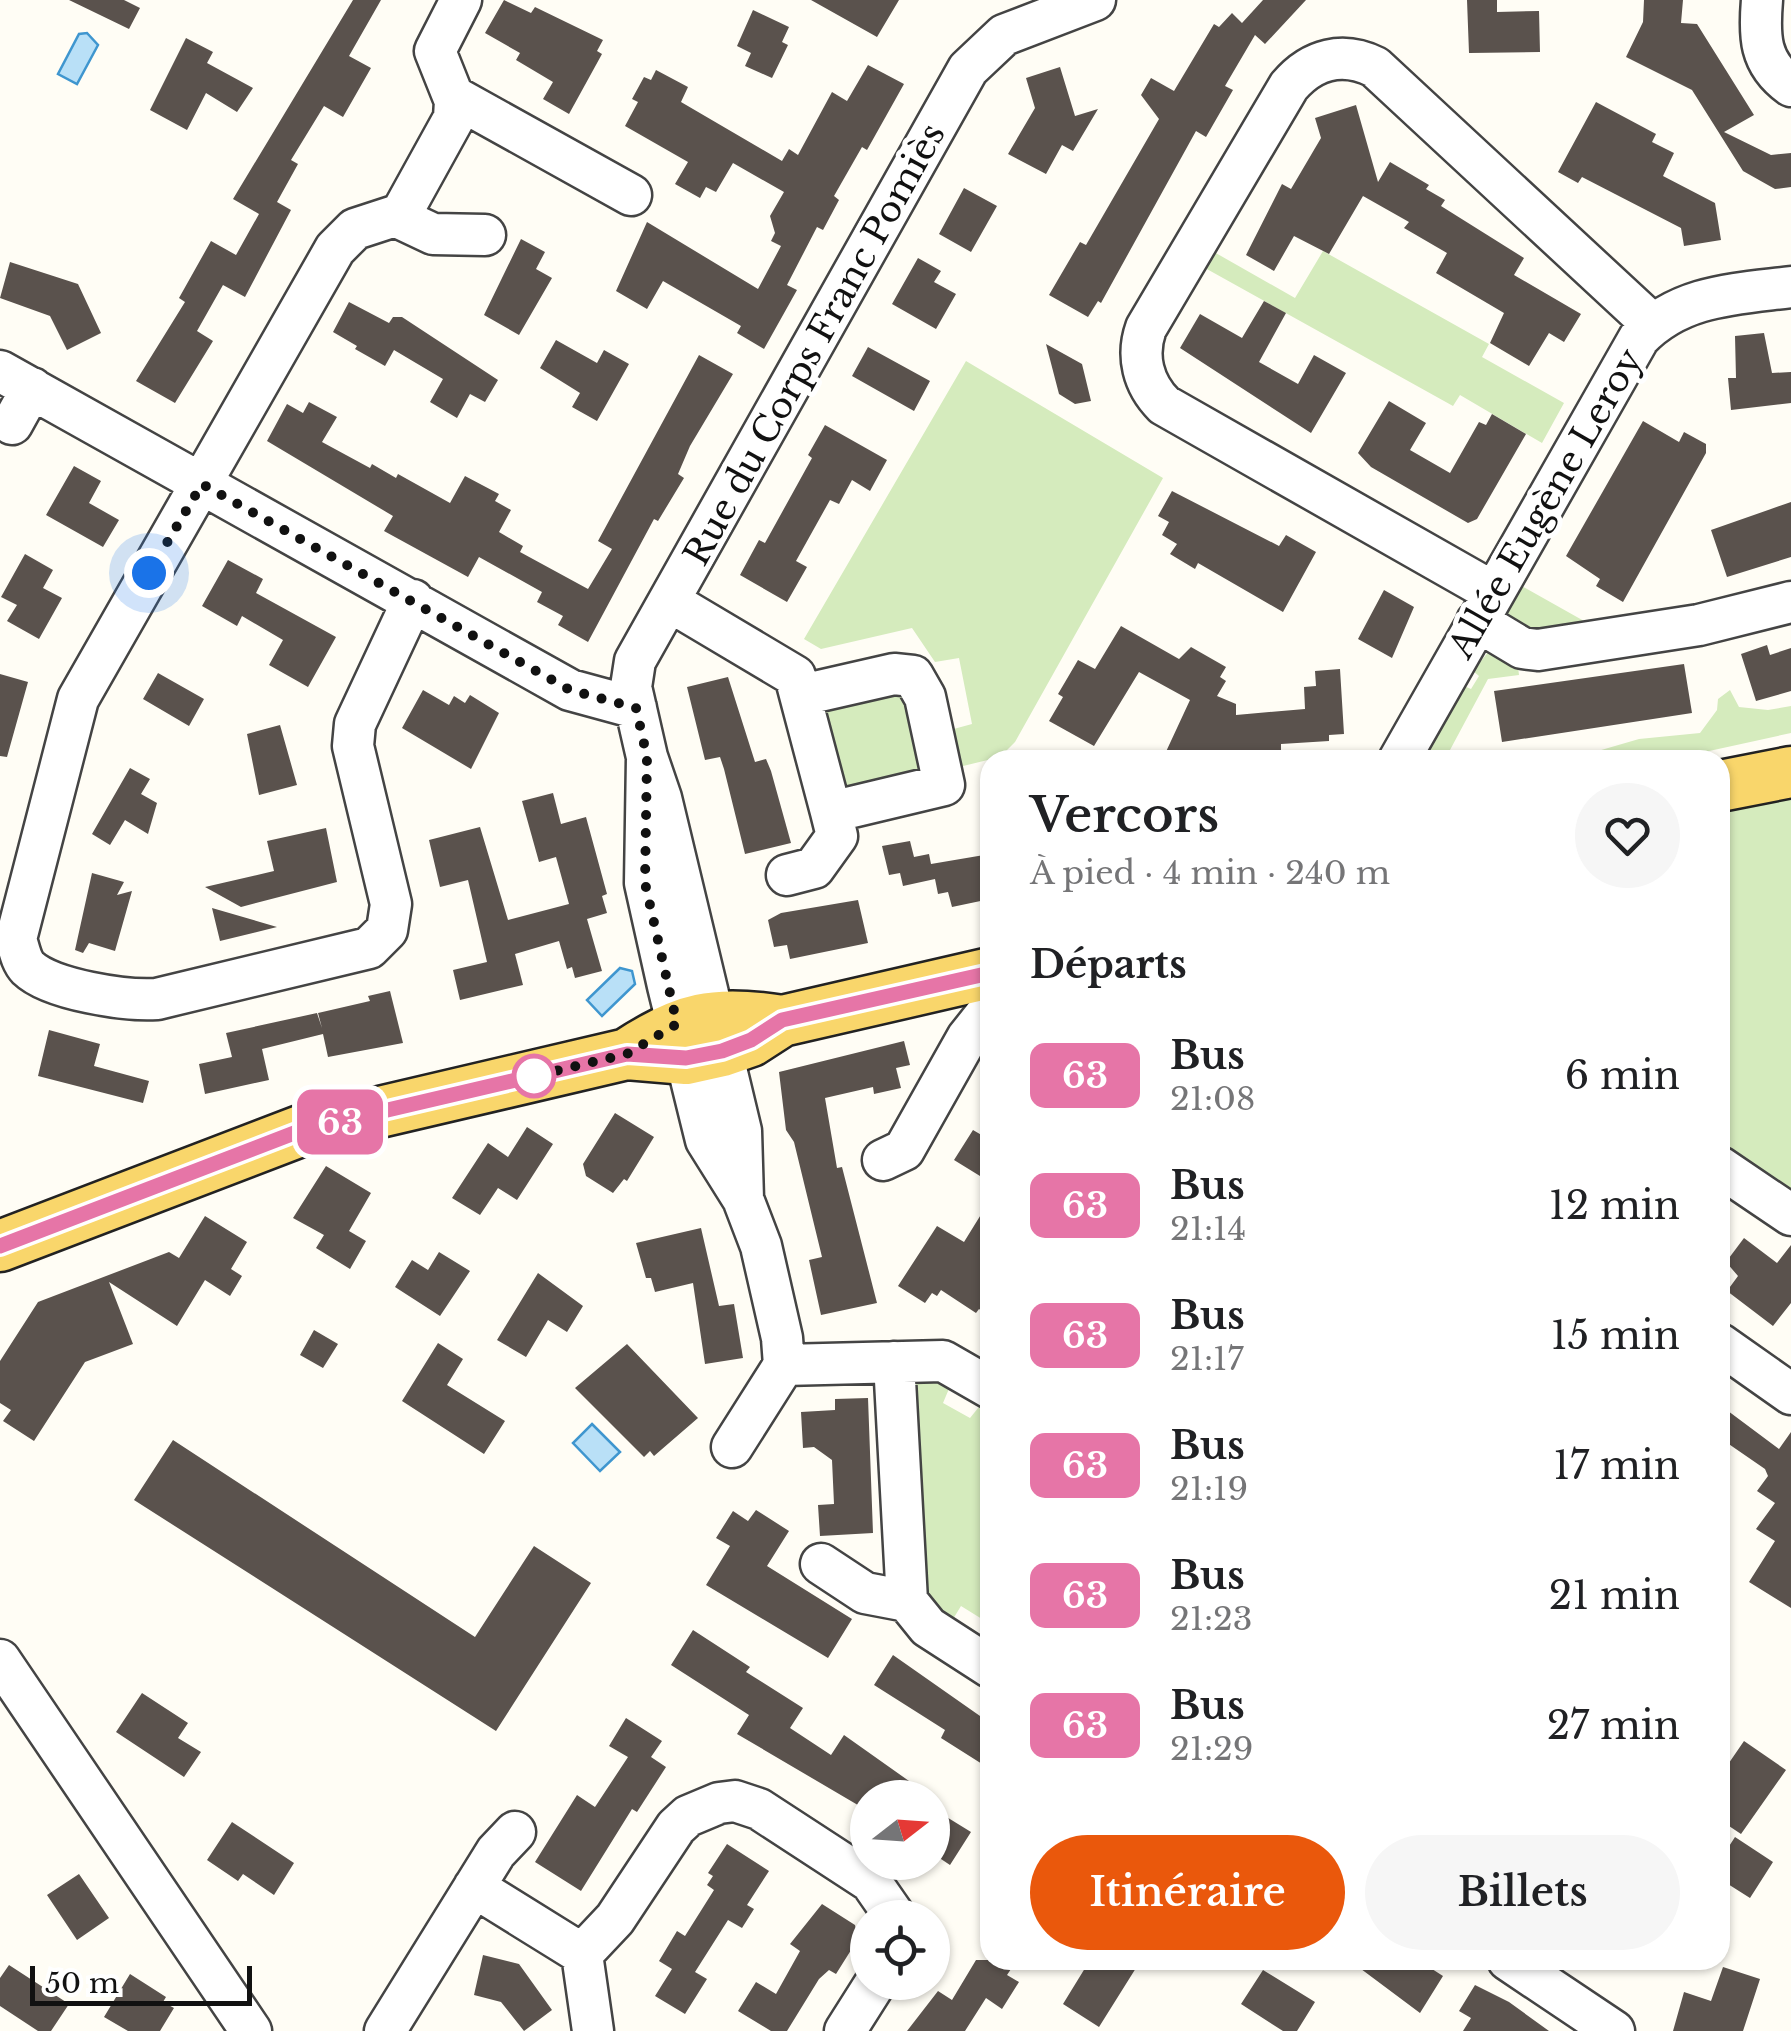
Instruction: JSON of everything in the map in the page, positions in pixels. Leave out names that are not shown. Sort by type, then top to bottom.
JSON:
[{"type":"main road","points":[[1730,784],[1791,772]]},
{"type":"main road","points":[[0,1246],[287,1135],[700,1037],[751,1040],[782,1020],[980,975]]},
{"type":"street","points":[[397,217],[454,118],[453,96],[435,51],[461,0]]},
{"type":"street","name":"Rue du Corps Franc Pomiès","points":[[784,1365],[761,1246],[743,1200],[706,1140],[700,1037],[631,687],[635,660],[968,69],[1004,35],[1095,0]]},
{"type":"street","points":[[1762,0],[1764,54],[1770,67],[1791,86]]},
{"type":"street","points":[[1652,324],[1375,67],[1358,60],[1332,59],[1308,68],[1289,86],[1146,328],[1141,354],[1147,382],[1164,406],[1485,606],[1522,648],[1538,650],[1699,625],[1791,602]]},
{"type":"street","points":[[453,96],[631,196]]},
{"type":"street","points":[[413,600],[356,724],[353,746],[391,904],[388,930],[370,948],[158,999],[128,1000],[41,978],[8,953],[78,700],[335,248],[355,229],[397,217],[433,234],[484,236]]},
{"type":"street","name":"Allée Eugène Leroy","points":[[1404,750],[1622,360],[1652,324],[1695,301],[1791,287]]},
{"type":"street","points":[[12,424],[16,380],[570,690],[636,708]]},
{"type":"street","points":[[669,601],[785,666],[795,676],[837,836],[814,868],[787,875]]},
{"type":"street","points":[[802,695],[905,674],[920,684],[925,697],[944,786],[831,812]]},
{"type":"street","points":[[882,1160],[904,1150],[967,1038],[980,1022]]},
{"type":"street","points":[[1730,1174],[1791,1215]]},
{"type":"street","points":[[1730,1351],[1791,1394]]},
{"type":"street","points":[[732,1447],[784,1365],[943,1361],[980,1382]]},
{"type":"street","points":[[894,1362],[907,1601],[928,1627],[980,1661]]},
{"type":"street","points":[[821,1564],[864,1593],[907,1601]]},
{"type":"street","points":[[0,1660],[251,2031]]},
{"type":"street","points":[[582,1954],[615,1920],[676,1827],[718,1802],[746,1803],[871,1882],[884,1900]]},
{"type":"street","points":[[385,2031],[496,1852],[516,1832]]},
{"type":"street","points":[[474,1887],[582,1954]]},
{"type":"street","points":[[582,1954],[593,2031]]},
{"type":"street","points":[[1523,1970],[1614,2031]]},
{"type":"street","points":[[845,2031],[865,2000]]},
{"type":"green space","points":[[1323,251],[1489,344],[1482,357],[1564,403],[1542,443],[1460,395],[1453,406],[1205,268],[1214,252],[1295,298]]},
{"type":"green space","points":[[966,361],[1163,478],[1007,750],[980,750],[980,762],[959,767],[950,730],[972,724],[959,658],[935,662],[912,628],[821,649],[804,639]]},
{"type":"green space","points":[[1520,585],[1584,621],[1532,631],[1504,613]]},
{"type":"green space","points":[[1489,651],[1518,667],[1519,675],[1488,679],[1450,750],[1429,750],[1464,686],[1471,689],[1479,676],[1473,671]]},
{"type":"green space","points":[[902,688],[925,770],[842,789],[816,706]]},
{"type":"green space","points":[[1730,690],[1739,707],[1768,710],[1791,706],[1791,733],[1714,750],[1601,750],[1639,739],[1700,733],[1717,710],[1718,699]]},
{"type":"green space","points":[[1791,797],[1791,1193],[1730,1150],[1730,810]]},
{"type":"green space","points":[[927,1375],[951,1384],[943,1403],[970,1418],[980,1406],[980,1618],[961,1606],[950,1624],[921,1599],[915,1385]]},
{"type":"water","points":[[87,33],[98,45],[77,84],[58,74],[79,34]]},
{"type":"water","points":[[620,968],[632,971],[635,984],[602,1016],[587,1000]]},
{"type":"water","points":[[592,1424],[620,1452],[600,1471],[573,1443]]},
{"type":"building","points":[[69,0],[124,0],[140,8],[129,29]]},
{"type":"building","points":[[353,0],[381,0],[349,56],[371,68],[343,117],[324,106],[291,160],[298,164],[277,202],[291,210],[245,297],[223,285],[197,331],[213,341],[175,403],[136,381],[185,302],[179,298],[211,241],[236,255],[259,214],[233,199]]},
{"type":"building","points":[[504,0],[531,13],[535,7],[603,40],[597,51],[602,54],[569,114],[543,99],[553,82],[516,60],[520,53],[485,33]]},
{"type":"building","points":[[811,0],[899,0],[877,37]]},
{"type":"building","points":[[1263,0],[1306,0],[1265,44],[1255,35],[1225,86],[1233,90],[1206,137],[1196,131],[1101,303],[1098,301],[1088,317],[1049,295],[1080,242],[1086,245],[1159,119],[1141,95],[1151,78],[1174,91],[1214,24],[1219,27],[1232,13],[1242,23]]},
{"type":"building","points":[[1467,0],[1497,0],[1497,12],[1539,11],[1540,52],[1469,53]]},
{"type":"building","points":[[1644,0],[1683,0],[1681,23],[1697,24],[1754,115],[1724,132],[1771,155],[1791,153],[1791,187],[1775,189],[1743,171],[1692,90],[1626,57],[1643,22]]},
{"type":"building","points":[[753,10],[789,27],[782,42],[788,45],[772,78],[745,66],[751,53],[737,46]]},
{"type":"building","points":[[186,38],[213,52],[207,63],[253,88],[237,112],[206,93],[187,130],[150,110]]},
{"type":"building","points":[[868,65],[904,84],[867,150],[862,147],[834,196],[839,200],[823,230],[817,227],[787,285],[797,290],[764,349],[737,333],[741,326],[663,281],[647,309],[616,291],[647,222],[758,289],[781,246],[771,241],[775,233],[770,216],[784,192],[733,163],[716,192],[706,187],[700,198],[675,184],[688,162],[625,126],[638,102],[632,99],[644,77],[651,80],[656,70],[688,87],[681,102],[782,161],[789,149],[798,155],[832,92],[847,101]]},
{"type":"building","points":[[1060,67],[1075,116],[1098,109],[1073,151],[1062,145],[1046,174],[1008,154],[1035,108],[1026,78]]},
{"type":"building","points":[[1596,102],[1656,134],[1652,142],[1674,153],[1663,176],[1715,203],[1721,240],[1684,246],[1681,228],[1582,177],[1578,183],[1558,172]]},
{"type":"building","points":[[1356,105],[1378,182],[1390,162],[1429,185],[1426,189],[1445,200],[1441,206],[1524,258],[1514,275],[1581,314],[1564,342],[1549,333],[1529,366],[1490,343],[1504,313],[1436,273],[1447,253],[1404,228],[1409,222],[1363,196],[1329,254],[1294,236],[1274,271],[1246,255],[1282,184],[1291,189],[1321,138],[1315,118]]},
{"type":"building","points":[[964,188],[997,206],[971,252],[939,234]]},
{"type":"building","points":[[521,239],[545,252],[536,269],[552,278],[519,335],[484,315]]},
{"type":"building","points":[[918,258],[941,271],[934,282],[956,294],[936,329],[892,304]]},
{"type":"building","points":[[10,262],[78,284],[101,333],[67,350],[50,316],[0,298]]},
{"type":"building","points":[[1264,301],[1286,313],[1259,362],[1298,384],[1314,355],[1346,373],[1311,433],[1180,348],[1200,314],[1242,338]]},
{"type":"building","points":[[349,302],[389,323],[393,317],[402,317],[498,380],[485,402],[470,394],[457,418],[430,402],[443,379],[394,350],[385,366],[355,349],[357,346],[333,332]]},
{"type":"building","points":[[1764,333],[1772,373],[1791,372],[1791,403],[1731,410],[1728,378],[1736,378],[1735,336]]},
{"type":"building","points":[[556,340],[597,363],[604,350],[629,364],[597,421],[572,407],[580,393],[540,368]]},
{"type":"building","points":[[1046,344],[1082,364],[1091,401],[1075,404],[1059,394]]},
{"type":"building","points":[[868,347],[930,381],[914,411],[852,376]]},
{"type":"building","points":[[699,355],[733,374],[690,446],[678,474],[684,478],[658,521],[654,519],[588,642],[558,625],[563,616],[537,602],[542,592],[479,557],[468,577],[384,531],[393,516],[267,441],[287,404],[303,413],[309,402],[337,417],[322,442],[370,468],[372,464],[396,478],[398,474],[450,503],[465,476],[499,494],[495,501],[511,510],[499,532],[523,546],[520,552],[588,589],[612,549],[598,541]]},
{"type":"building","points":[[1389,401],[1426,423],[1410,450],[1450,473],[1479,422],[1486,425],[1492,414],[1526,434],[1477,519],[1468,523],[1371,467],[1358,453]]},
{"type":"building","points":[[1643,421],[1679,442],[1684,432],[1706,444],[1706,453],[1623,602],[1596,586],[1600,579],[1566,556]]},
{"type":"building","points":[[825,425],[887,460],[870,491],[852,480],[839,504],[830,500],[796,561],[807,567],[787,602],[740,575],[759,540],[765,543],[812,458],[808,455]]},
{"type":"building","points":[[74,466],[101,481],[89,503],[119,520],[103,547],[46,515]]},
{"type":"building","points":[[1172,491],[1279,546],[1286,535],[1316,552],[1283,612],[1198,563],[1195,569],[1170,554],[1177,544],[1162,535],[1169,522],[1158,516]]},
{"type":"building","points":[[1791,502],[1791,557],[1727,577],[1711,530]]},
{"type":"building","points":[[25,554],[53,570],[43,588],[62,598],[39,639],[7,621],[17,605],[1,597]]},
{"type":"building","points":[[228,560],[263,579],[256,593],[336,637],[308,687],[269,665],[283,640],[242,616],[237,626],[202,606]]},
{"type":"building","points":[[1384,590],[1414,607],[1392,658],[1358,639]]},
{"type":"building","points":[[1121,626],[1179,659],[1191,647],[1226,667],[1220,677],[1226,681],[1217,696],[1236,704],[1236,715],[1305,709],[1304,687],[1316,686],[1315,671],[1340,669],[1344,734],[1329,735],[1329,741],[1281,744],[1281,750],[1167,750],[1190,700],[1139,672],[1094,746],[1049,721],[1063,697],[1058,694],[1078,660],[1095,669]]},
{"type":"building","points":[[1767,645],[1770,655],[1791,648],[1791,691],[1756,701],[1741,654]]},
{"type":"building","points":[[1684,664],[1692,713],[1502,742],[1494,691]]},
{"type":"building","points":[[158,673],[204,699],[189,726],[143,699]]},
{"type":"building","points":[[0,674],[28,682],[7,757],[0,756]]},
{"type":"building","points":[[728,677],[755,762],[766,759],[771,771],[791,843],[745,854],[720,757],[705,760],[687,687]]},
{"type":"building","points":[[423,690],[449,705],[454,696],[465,703],[470,695],[499,713],[471,769],[402,728]]},
{"type":"building","points":[[280,725],[297,785],[259,795],[247,734]]},
{"type":"building","points":[[130,768],[150,779],[141,794],[157,803],[148,834],[125,820],[110,845],[92,834]]},
{"type":"building","points":[[553,793],[561,824],[586,817],[607,894],[602,896],[607,913],[587,919],[602,971],[575,978],[572,967],[567,969],[559,941],[515,954],[523,985],[460,1000],[453,970],[487,962],[468,880],[440,887],[429,840],[480,827],[508,920],[569,904],[556,857],[539,862],[522,801]]},
{"type":"building","points":[[326,828],[337,882],[241,907],[205,887],[274,871],[267,841]]},
{"type":"building","points":[[910,841],[914,857],[929,854],[931,864],[980,856],[980,901],[952,907],[948,892],[938,894],[935,879],[903,886],[900,873],[889,875],[882,846]]},
{"type":"building","points":[[92,873],[124,882],[117,895],[132,891],[115,951],[89,943],[83,953],[75,950]]},
{"type":"building","points":[[858,900],[868,943],[790,959],[787,945],[774,947],[768,920],[781,913]]},
{"type":"building","points":[[212,908],[277,927],[220,941]]},
{"type":"building","points":[[390,991],[403,1043],[328,1057],[323,1034],[262,1049],[269,1080],[205,1094],[199,1064],[232,1057],[226,1033],[317,1013],[322,1028],[318,1013],[370,1001],[368,996]]},
{"type":"building","points":[[49,1030],[100,1044],[94,1066],[149,1081],[143,1103],[38,1076]]},
{"type":"building","points":[[904,1041],[910,1065],[896,1068],[901,1088],[874,1094],[873,1087],[825,1098],[837,1168],[842,1167],[877,1303],[821,1315],[809,1260],[822,1257],[794,1142],[786,1130],[779,1072]]},
{"type":"building","points":[[615,1113],[654,1137],[627,1181],[624,1179],[613,1193],[586,1176],[583,1164]]},
{"type":"building","points":[[527,1127],[553,1144],[517,1200],[498,1188],[480,1215],[452,1198],[488,1143],[508,1157]]},
{"type":"building","points":[[973,1130],[980,1134],[980,1176],[954,1160]]},
{"type":"building","points":[[326,1166],[371,1193],[349,1231],[366,1241],[350,1269],[316,1248],[324,1235],[293,1218]]},
{"type":"building","points":[[205,1216],[247,1242],[231,1269],[242,1276],[230,1296],[205,1280],[177,1326],[109,1282],[133,1344],[85,1362],[34,1441],[3,1421],[11,1410],[0,1403],[0,1361],[38,1302],[169,1252],[179,1258]]},
{"type":"building","points":[[980,1216],[980,1310],[976,1313],[941,1290],[937,1296],[932,1293],[925,1303],[898,1286],[937,1226],[964,1242]]},
{"type":"building","points":[[701,1228],[719,1306],[734,1304],[743,1358],[705,1364],[693,1283],[655,1292],[651,1278],[646,1278],[636,1243]]},
{"type":"building","points":[[1744,1238],[1777,1263],[1791,1245],[1791,1303],[1773,1326],[1730,1293],[1738,1276],[1730,1267],[1730,1257]]},
{"type":"building","points":[[439,1252],[470,1271],[440,1316],[395,1287],[412,1260],[428,1270]]},
{"type":"building","points":[[538,1273],[583,1306],[567,1332],[548,1320],[526,1357],[497,1340]]},
{"type":"building","points":[[314,1330],[338,1344],[323,1368],[300,1355]]},
{"type":"building","points":[[438,1343],[463,1359],[447,1385],[505,1421],[484,1454],[402,1401]]},
{"type":"building","points":[[627,1344],[698,1418],[654,1456],[650,1451],[644,1457],[575,1388]]},
{"type":"building","points":[[868,1398],[873,1533],[820,1536],[818,1505],[834,1504],[832,1460],[814,1447],[803,1448],[801,1412],[835,1410],[835,1399]]},
{"type":"building","points":[[1730,1412],[1779,1449],[1791,1432],[1791,1608],[1749,1582],[1775,1541],[1756,1529],[1775,1503],[1757,1491],[1768,1476],[1765,1469],[1730,1445]]},
{"type":"building","points":[[173,1440],[475,1637],[534,1546],[591,1583],[496,1731],[134,1500]]},
{"type":"building","points":[[756,1510],[789,1531],[767,1566],[852,1619],[828,1658],[706,1585],[730,1546],[716,1538],[733,1511],[748,1521]]},
{"type":"building","points":[[693,1630],[750,1667],[746,1672],[803,1708],[790,1728],[831,1755],[844,1735],[908,1780],[850,1780],[850,1800],[737,1734],[749,1715],[671,1665]]},
{"type":"building","points":[[893,1655],[980,1716],[980,1763],[941,1738],[945,1730],[874,1685]]},
{"type":"building","points":[[142,1693],[188,1723],[178,1738],[201,1752],[184,1777],[116,1732]]},
{"type":"building","points":[[626,1718],[662,1741],[651,1757],[666,1767],[637,1812],[632,1809],[581,1891],[535,1862],[577,1795],[595,1807],[628,1757],[609,1746]]},
{"type":"building","points":[[1744,1741],[1786,1770],[1741,1834],[1730,1827],[1730,1761]]},
{"type":"building","points":[[950,1819],[971,1832],[950,1865]]},
{"type":"building","points":[[232,1822],[294,1863],[274,1895],[243,1874],[238,1881],[207,1860]]},
{"type":"building","points":[[1735,1837],[1773,1862],[1750,1898],[1730,1885],[1730,1845]]},
{"type":"building","points":[[727,1844],[769,1871],[747,1905],[754,1909],[742,1928],[728,1920],[695,1972],[707,1979],[685,2014],[655,1996],[672,1969],[659,1961],[677,1931],[685,1936],[714,1890],[707,1885],[713,1876],[708,1873]]},
{"type":"building","points":[[79,1874],[109,1918],[77,1940],[47,1895]]},
{"type":"building","points":[[822,1904],[850,1922],[850,1952],[836,1974],[829,1970],[819,1979],[787,2031],[771,2031],[738,2011],[756,1982],[776,1994],[800,1951],[790,1944]]},
{"type":"building","points":[[483,1955],[519,1964],[552,2010],[524,2031],[501,2002],[474,1995]]},
{"type":"building","points":[[976,1960],[980,1960],[980,1970],[1010,1970],[1007,1975],[1019,1982],[1002,2009],[986,1998],[965,2031],[907,2031],[931,2000],[950,1999]]},
{"type":"building","points":[[9,1965],[69,2004],[51,2031],[38,2031],[0,2006],[0,1978]]},
{"type":"building","points":[[1084,1970],[1135,1970],[1099,2027],[1063,2004]]},
{"type":"building","points":[[1263,1970],[1315,2002],[1297,2031],[1283,2031],[1241,2004]]},
{"type":"building","points":[[1362,1970],[1434,1970],[1443,1976],[1420,2013]]},
{"type":"building","points":[[1722,1970],[1760,1979],[1743,2031],[1673,2031],[1684,1992],[1711,2001]]},
{"type":"building","points":[[130,1974],[166,1997],[163,2002],[174,2008],[160,2031],[128,2031],[104,2017]]},
{"type":"building","points":[[1475,1985],[1509,2002],[1549,2031],[1463,2031],[1471,2018],[1459,2011]]},
{"type":"bus line","name":"63","points":[[0,1246],[302,1130],[627,1054],[686,1058],[722,1051],[751,1040],[782,1020],[980,975]]},
{"type":"route","points":[[149,573],[202,484],[570,690],[636,708],[647,757],[645,883],[677,1024],[627,1054],[534,1076]]}]
